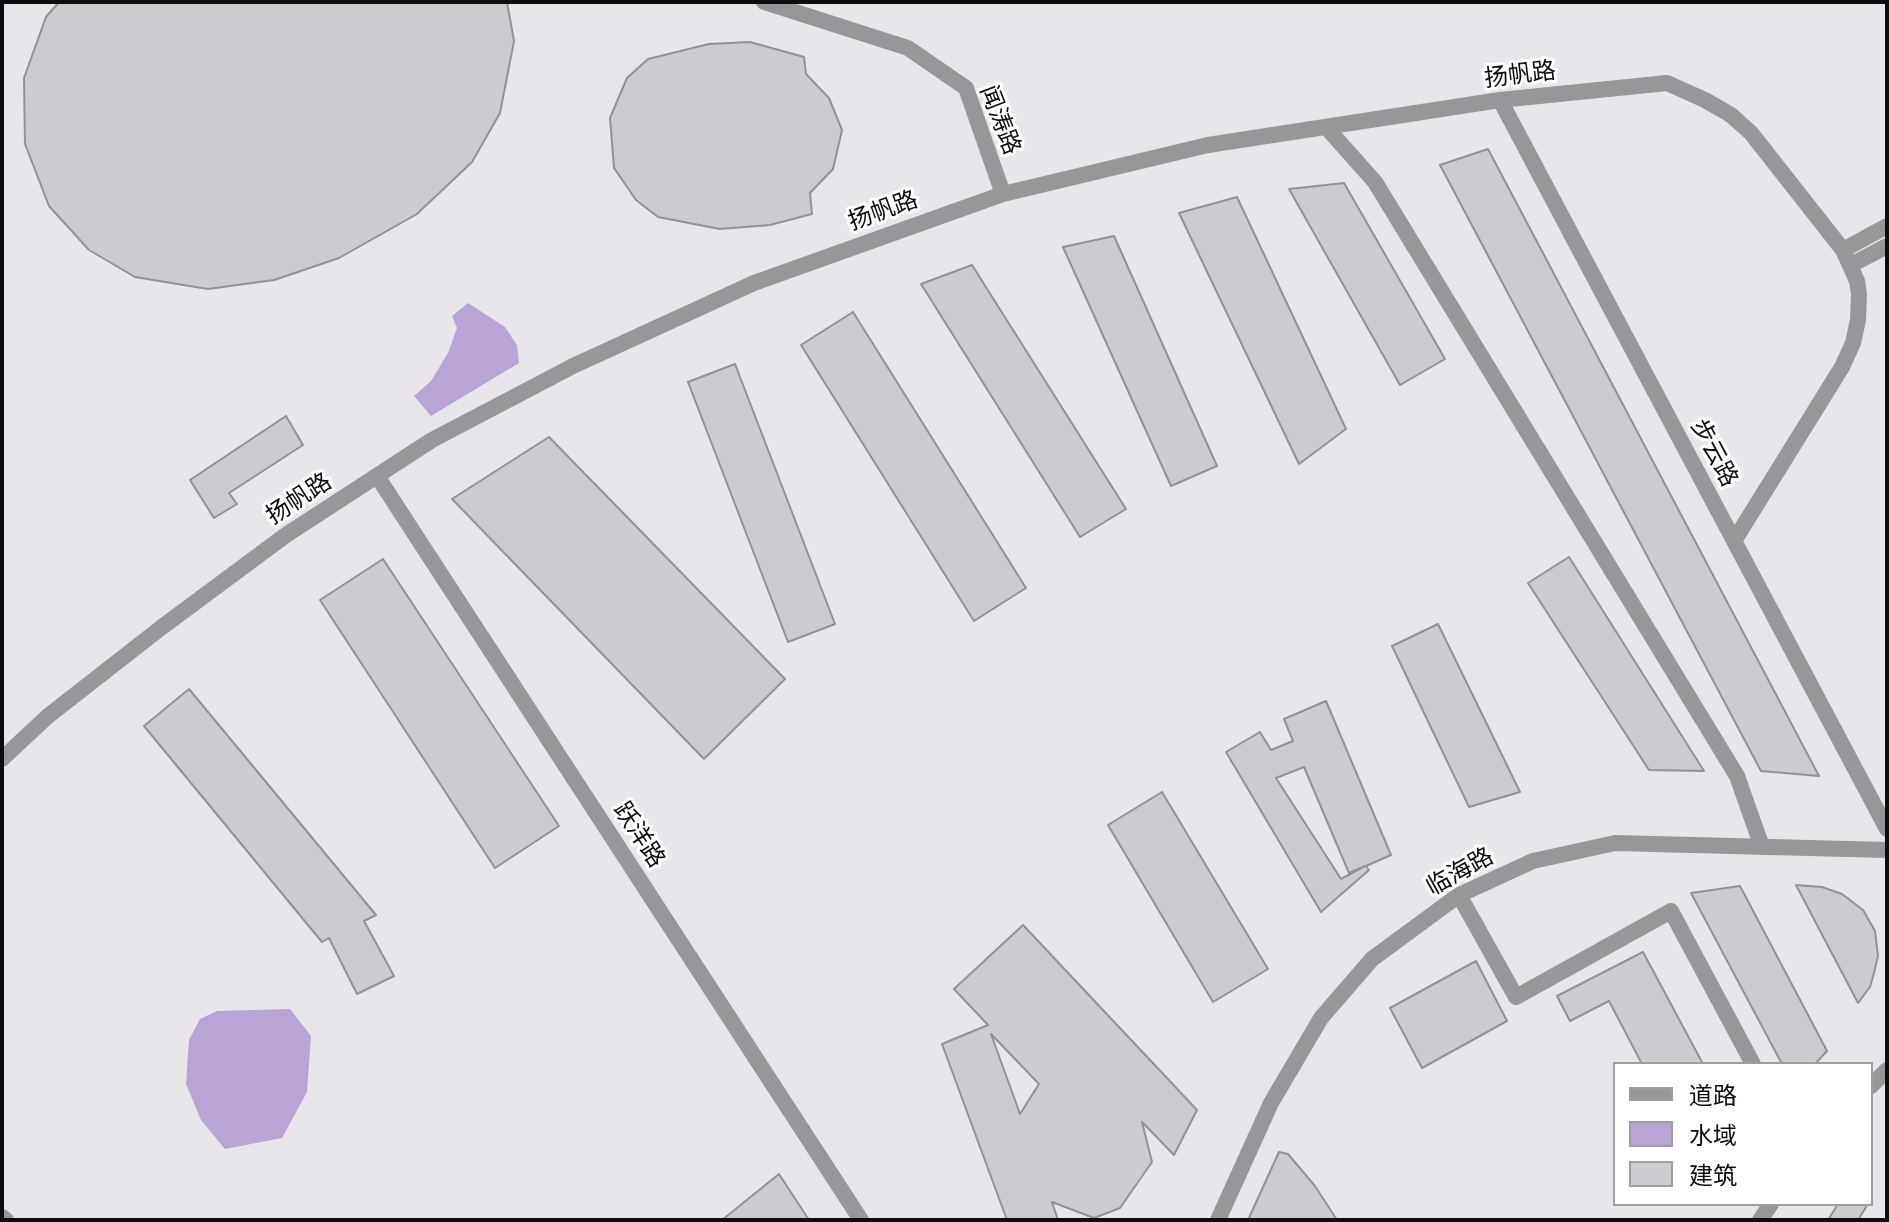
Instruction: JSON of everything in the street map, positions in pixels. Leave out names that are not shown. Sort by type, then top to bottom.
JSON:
[{"type":"street","name":"闻涛路","points":[[764,2],[908,48],[966,88],[1003,194]]},
{"type":"street","name":"扬帆路","points":[[2,759],[48,716],[286,535],[432,440],[573,366],[754,283],[1003,194],[1208,145],[1500,100],[1667,83],[1731,115],[1751,133],[1843,250],[1851,265],[1859,294],[1853,343],[1842,367],[1734,541]]},
{"type":"street","name":"步云路","points":[[1500,100],[1887,829]]},
{"type":"street","points":[[1326,127],[1375,182],[1737,776],[1762,847]]},
{"type":"street","points":[[1843,250],[1887,226]]},
{"type":"street","points":[[1851,265],[1887,246]]},
{"type":"street","name":"跃洋路","points":[[377,476],[861,1220]]},
{"type":"street","name":"临海路","points":[[1218,1220],[1271,1103],[1321,1018],[1372,959],[1459,895],[1533,861],[1615,843],[1887,850]]},
{"type":"street","points":[[1459,895],[1516,997],[1671,911],[1752,1062]]},
{"type":"water","points":[[468,303],[505,327],[517,345],[519,363],[431,416],[414,396],[431,381],[448,353],[457,328],[452,316]]},
{"type":"water","points":[[290,1009],[311,1036],[307,1092],[282,1138],[225,1149],[201,1120],[186,1084],[189,1040],[200,1019],[217,1011]]},
{"type":"building","points":[[59,2],[507,2],[514,41],[500,113],[472,162],[417,214],[339,258],[274,280],[208,289],[135,277],[89,250],[49,206],[25,144],[24,78],[46,17]]},
{"type":"building","points":[[750,42],[804,57],[806,74],[829,98],[842,130],[833,169],[810,193],[812,214],[770,225],[720,229],[658,217],[636,200],[614,168],[610,118],[627,78],[648,59],[709,44]]},
{"type":"building","points":[[1488,149],[1819,776],[1761,771],[1440,165]]},
{"type":"building","points":[[1344,183],[1445,359],[1400,385],[1289,189]]},
{"type":"building","points":[[1237,197],[1346,429],[1299,464],[1179,213]]},
{"type":"building","points":[[1114,236],[1217,466],[1171,486],[1063,247]]},
{"type":"building","points":[[972,265],[1126,509],[1080,537],[921,284]]},
{"type":"building","points":[[853,312],[1026,588],[974,621],[801,345]]},
{"type":"building","points":[[735,364],[835,624],[788,642],[688,382]]},
{"type":"building","points":[[286,416],[303,445],[229,493],[237,504],[214,518],[190,480]]},
{"type":"building","points":[[549,437],[785,679],[704,759],[452,499]]},
{"type":"building","points":[[1569,557],[1704,771],[1649,770],[1528,583]]},
{"type":"building","points":[[383,559],[559,826],[495,868],[320,600]]},
{"type":"building","points":[[1438,624],[1520,792],[1469,807],[1392,646]]},
{"type":"building","points":[[189,689],[376,915],[364,921],[394,976],[357,994],[329,938],[322,942],[144,726]]},
{"type":"building","points":[[1326,701],[1391,855],[1366,866],[1369,870],[1321,912],[1226,752],[1260,732],[1271,750],[1293,741],[1284,719]],"holes":[[[1304,767],[1349,873],[1365,866],[1341,879],[1276,778]]]},
{"type":"building","points":[[1162,792],[1268,969],[1213,1002],[1108,825]]},
{"type":"building","points":[[1796,885],[1822,887],[1842,894],[1863,910],[1875,931],[1878,956],[1874,973],[1870,987],[1858,1003]]},
{"type":"building","points":[[1740,886],[1827,1051],[1817,1062],[1781,1062],[1691,893]]},
{"type":"building","points":[[1023,925],[1197,1110],[1174,1155],[1142,1122],[1152,1162],[1120,1208],[1094,1218],[1052,1202],[1058,1220],[1007,1220],[942,1044],[988,1025],[954,989]],"holes":[[[991,1034],[1039,1084],[1020,1114]]]},
{"type":"building","points":[[1643,952],[1702,1062],[1641,1062],[1609,1001],[1570,1021],[1557,996]]},
{"type":"building","points":[[1476,961],[1507,1021],[1422,1068],[1390,1008]]},
{"type":"building","points":[[1279,1152],[1288,1154],[1315,1186],[1337,1220],[1248,1220]]},
{"type":"building","points":[[779,1174],[809,1220],[722,1220]]},
{"type":"building","points":[[1837,1206],[1867,1206],[1858,1220],[1828,1220]]}]
